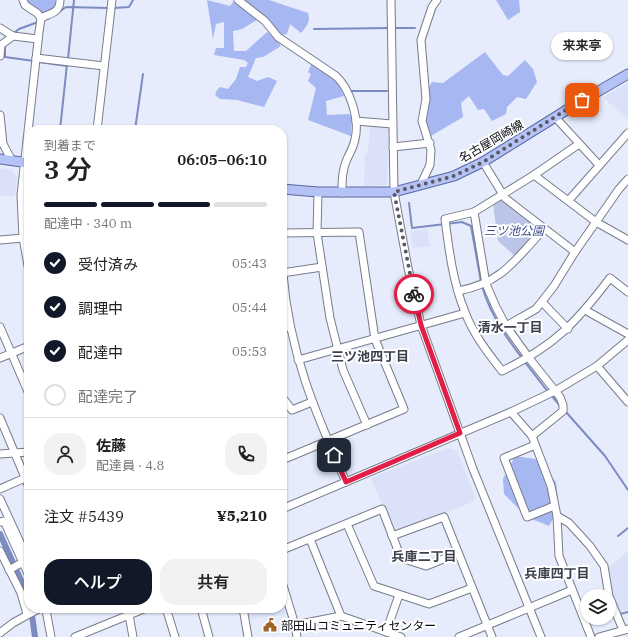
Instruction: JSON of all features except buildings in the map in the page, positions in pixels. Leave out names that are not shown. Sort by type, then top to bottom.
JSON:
[{"type":"main road","name":"名古屋岡崎線","points":[[287,190],[342,193],[394,192],[454,176],[483,162],[628,74]]},
{"type":"main road","points":[[0,159],[24,163]]},
{"type":"street","points":[[23,0],[25,5],[37,13],[41,18],[30,125]]},
{"type":"street","points":[[41,18],[58,10],[60,8],[60,0]]},
{"type":"street","points":[[98,125],[112,0]]},
{"type":"street","points":[[238,0],[265,21],[278,37],[338,78],[351,103],[356,121],[355,139],[343,170],[342,193]]},
{"type":"street","points":[[391,0],[394,192],[408,268],[421,325],[460,433],[541,637]]},
{"type":"street","points":[[421,184],[430,165],[430,143],[422,121],[426,98],[421,40],[432,7],[437,0]]},
{"type":"street","points":[[0,28],[13,36],[38,39]]},
{"type":"street","points":[[0,56],[1,45],[13,36]]},
{"type":"street","points":[[36,58],[104,66]]},
{"type":"street","points":[[0,115],[3,144],[12,161]]},
{"type":"street","points":[[555,117],[599,165]]},
{"type":"street","points":[[356,121],[392,124]]},
{"type":"street","points":[[569,200],[628,133]]},
{"type":"street","points":[[393,147],[430,143]]},
{"type":"street","points":[[579,144],[474,212],[460,217],[445,219],[458,292],[465,313],[478,338],[502,371],[529,358],[549,345],[568,329],[610,278],[628,292]]},
{"type":"street","points":[[483,162],[502,194],[544,229],[575,252]]},
{"type":"street","points":[[534,174],[596,222],[626,236]]},
{"type":"street","points":[[24,178],[21,194],[24,244]]},
{"type":"street","points":[[506,326],[536,309],[542,302],[619,189],[628,179]]},
{"type":"street","points":[[318,192],[317,233],[337,349],[346,376],[367,425]]},
{"type":"street","points":[[474,212],[486,284],[496,307],[506,326],[555,391],[563,405],[563,411],[532,436]]},
{"type":"street","points":[[458,292],[486,284],[509,266],[544,229]]},
{"type":"street","points":[[287,233],[359,232],[375,339],[404,409],[287,458]]},
{"type":"street","points":[[0,240],[23,238]]},
{"type":"street","points":[[287,272],[322,267]]},
{"type":"street","points":[[542,302],[568,329]]},
{"type":"street","points":[[585,310],[628,334]]},
{"type":"street","points":[[287,311],[298,360],[312,402],[346,482]]},
{"type":"street","points":[[298,360],[465,313]]},
{"type":"street","points":[[0,327],[24,382]]},
{"type":"street","points":[[287,507],[511,412],[555,391],[596,366],[628,340]]},
{"type":"street","points":[[0,358],[24,348]]},
{"type":"street","points":[[596,366],[628,402]]},
{"type":"street","points":[[287,404],[292,410],[312,402]]},
{"type":"street","points":[[511,412],[532,436],[551,486],[557,516],[559,556],[591,637]]},
{"type":"street","points":[[0,418],[24,476]]},
{"type":"street","points":[[535,445],[504,458],[527,517],[554,506]]},
{"type":"street","points":[[0,454],[24,452]]},
{"type":"street","points":[[0,489],[24,478]]},
{"type":"street","points":[[0,499],[24,557]]},
{"type":"street","points":[[287,548],[382,509],[402,558],[426,566],[458,553]]},
{"type":"street","points":[[557,516],[569,523],[590,546],[604,566],[609,596],[625,629],[609,636],[599,637]]},
{"type":"street","points":[[392,536],[444,517],[492,637]]},
{"type":"street","points":[[0,522],[4,521],[24,558]]},
{"type":"street","points":[[347,524],[374,586],[429,604],[472,588]]},
{"type":"street","points":[[310,539],[341,616]]},
{"type":"street","points":[[0,551],[21,593],[24,604]]},
{"type":"street","points":[[10,570],[24,563]]},
{"type":"street","points":[[459,637],[572,590]]},
{"type":"street","points":[[386,632],[399,595]]},
{"type":"street","points":[[287,599],[297,637]]},
{"type":"street","points":[[47,613],[51,637]]},
{"type":"street","points":[[75,637],[91,634],[135,613]]},
{"type":"street","points":[[168,613],[175,637]]},
{"type":"street","points":[[202,613],[209,637]]},
{"type":"street","points":[[244,613],[248,637]]},
{"type":"street","points":[[0,633],[27,614]]},
{"type":"street","points":[[130,615],[133,637]]},
{"type":"street","points":[[295,625],[341,616],[401,637]]},
{"type":"shaded area","points":[[26,0],[55,0],[56,8],[43,13],[29,6]]},
{"type":"shaded area","points":[[207,0],[230,6],[234,1],[254,14],[257,20],[242,29],[233,31],[234,51],[246,51],[267,32],[275,37],[281,46],[263,57],[256,58],[248,77],[257,81],[268,77],[277,81],[264,107],[237,100],[220,99],[215,95],[220,87],[228,89],[236,79],[240,67],[246,67],[248,63],[244,60],[214,55],[216,48],[224,48],[224,22],[216,24],[213,39]]},
{"type":"shaded area","points":[[243,0],[269,0],[308,13],[308,22],[301,33],[290,24],[287,34],[282,35],[267,18]]},
{"type":"shaded area","points":[[496,0],[519,0],[520,12],[508,20]]},
{"type":"shaded area","points":[[485,52],[503,75],[508,76],[525,60],[533,69],[537,82],[526,99],[517,97],[507,107],[506,114],[492,121],[484,109],[478,110],[469,96],[461,103],[463,117],[431,136],[425,117],[425,109],[427,95],[432,82],[443,83]]},
{"type":"shaded area","points":[[312,62],[331,76],[341,90],[344,96],[326,101],[327,115],[349,114],[352,117],[351,136],[308,120],[316,88],[308,81],[311,74],[308,72]]},
{"type":"shaded area","points":[[628,83],[628,120],[603,97]]},
{"type":"shaded area","points":[[370,125],[385,126],[389,128],[387,185],[364,186],[365,153],[368,153]]},
{"type":"shaded area","points":[[0,168],[12,170],[17,177],[15,196],[0,196]]},
{"type":"shaded area","points":[[427,229],[430,246],[413,248],[410,231]]},
{"type":"shaded area","points":[[448,448],[457,451],[476,499],[475,501],[396,532],[393,531],[371,478]]},
{"type":"shaded area","points":[[515,456],[535,459],[556,482],[559,508],[549,526],[527,517],[504,494],[503,479]]},
{"type":"shaded area","points":[[628,551],[628,610],[618,613],[616,605],[616,589],[612,589],[607,569]]},
{"type":"shaded area","points":[[287,608],[289,614],[248,620],[247,613],[287,613]]},
{"type":"green space","name":"三ツ池公園","points":[[501,199],[539,227],[540,230],[515,256],[498,241],[493,203]]},
{"type":"waterway","points":[[68,59],[74,0]]},
{"type":"waterway","points":[[114,8],[129,7],[133,0]]},
{"type":"waterway","points":[[56,14],[66,7],[109,8]]},
{"type":"waterway","points":[[14,33],[19,29],[38,22]]},
{"type":"waterway","points":[[314,29],[389,28]]},
{"type":"waterway","points":[[394,28],[415,28]]},
{"type":"waterway","points":[[5,46],[5,57],[34,61]]},
{"type":"waterway","points":[[39,62],[67,66]]},
{"type":"waterway","points":[[61,125],[67,64]]},
{"type":"waterway","points":[[136,125],[143,74]]},
{"type":"waterway","points":[[351,91],[387,91]]},
{"type":"waterway","points":[[409,203],[412,228],[462,222],[471,226],[481,282]]},
{"type":"waterway","points":[[482,286],[487,301],[501,329],[548,392]]},
{"type":"waterway","points":[[551,395],[561,407]]},
{"type":"waterway","points":[[566,412],[605,456],[628,490]]},
{"type":"waterway","points":[[618,536],[628,528]]},
{"type":"waterway","points":[[0,534],[24,587]]},
{"type":"waterway","points":[[620,614],[628,612]]},
{"type":"waterway","points":[[32,613],[35,637]]},
{"type":"way so far","points":[[414,294],[394,192],[454,176],[483,162],[582,100]]},
{"type":"place","name":"来来亭","points":[[582,100]]},
{"type":"place","name":"部田山コミュニティセンター","points":[[270,625]]},
{"type":"district","name":"清水一丁目","points":[[510,327]]},
{"type":"district","name":"三ツ池四丁目","points":[[370,356]]},
{"type":"district","name":"兵庫二丁目","points":[[424,556]]},
{"type":"district","name":"兵庫四丁目","points":[[557,573]]},
{"type":"route","points":[[334,455],[346,482],[460,433],[438,376],[421,325],[414,294]]}]
